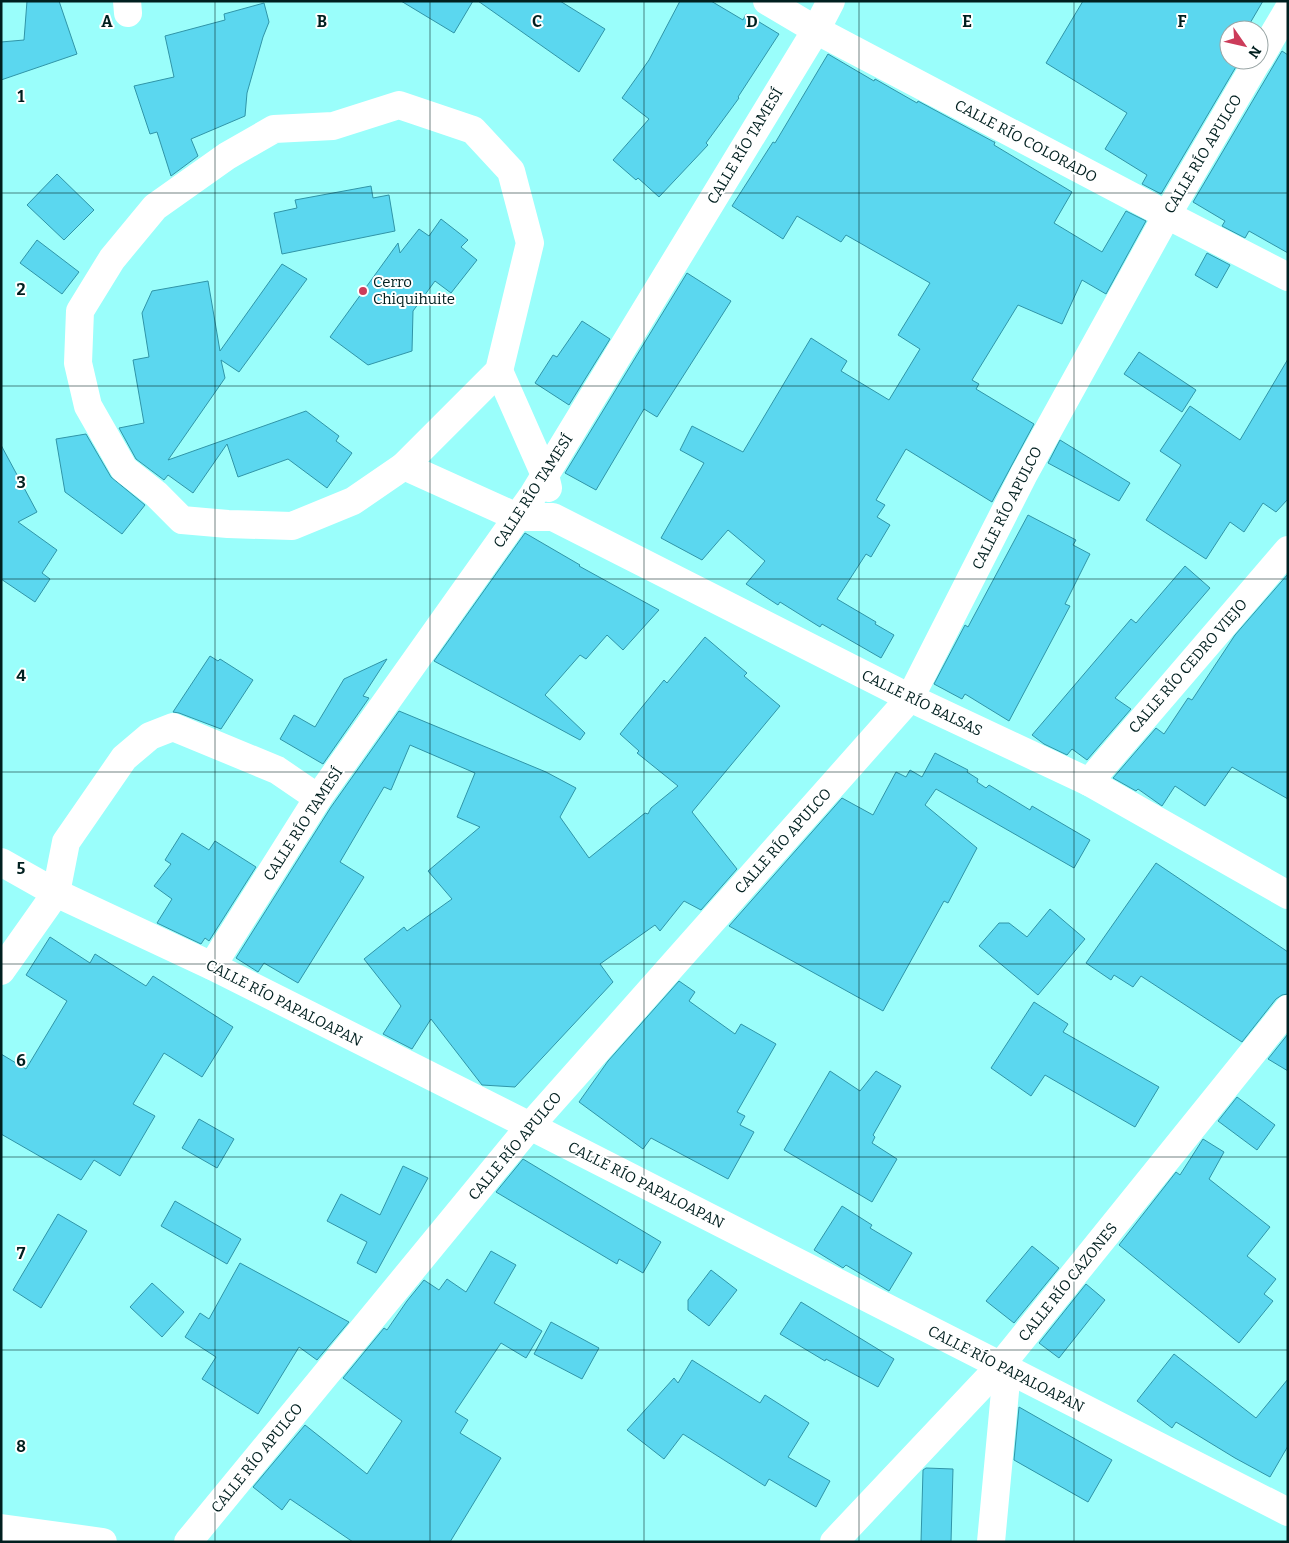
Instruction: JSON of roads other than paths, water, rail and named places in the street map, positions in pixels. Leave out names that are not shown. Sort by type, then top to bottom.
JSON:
[{"type":"street","name":"CALLE RÍO COLORADO","points":[[767,1],[816,30],[1288,277]]},
{"type":"street","name":"CALLE RÍO TAMESÍ","points":[[212,966],[318,798],[545,475],[816,30],[831,1]]},
{"type":"street","name":"CALLE RÍO APULCO","points":[[1269,43],[1288,10]]},
{"type":"street","name":"CALLE RÍO APULCO","points":[[188,1542],[530,1126],[910,698],[1024,474],[1167,215],[1253,70]]},
{"type":"street","points":[[399,105],[473,130],[511,171],[530,243],[498,371],[404,466],[353,501],[292,526],[182,520],[156,494],[124,469],[88,406],[78,363],[80,311],[112,259],[155,207],[227,156],[274,129],[333,126],[399,105]]},
{"type":"street","points":[[498,371],[545,475],[553,517]]},
{"type":"street","name":"CALLE RÍO BALSAS","points":[[404,466],[517,517],[553,517],[910,698],[1089,782],[1288,895]]},
{"type":"street","name":"CALLE RÍO CEDRO VIEJO","points":[[1089,782],[1288,550]]},
{"type":"street","points":[[1,971],[56,893],[66,842],[124,758],[150,736],[173,728],[277,770],[318,798]]},
{"type":"street","name":"CALLE RÍO PAPALOAPAN","points":[[1,862],[56,893],[212,966],[1288,1512]]},
{"type":"street","name":"CALLE RÍO CAZONES","points":[[834,1542],[1004,1368],[1288,1009]]},
{"type":"street","points":[[991,1542],[1004,1368]]},
{"type":"street","points":[[1,1528],[102,1542]]},
{"type":"place","name":"Cerro Chiquihuite","points":[[363,291]]}]
